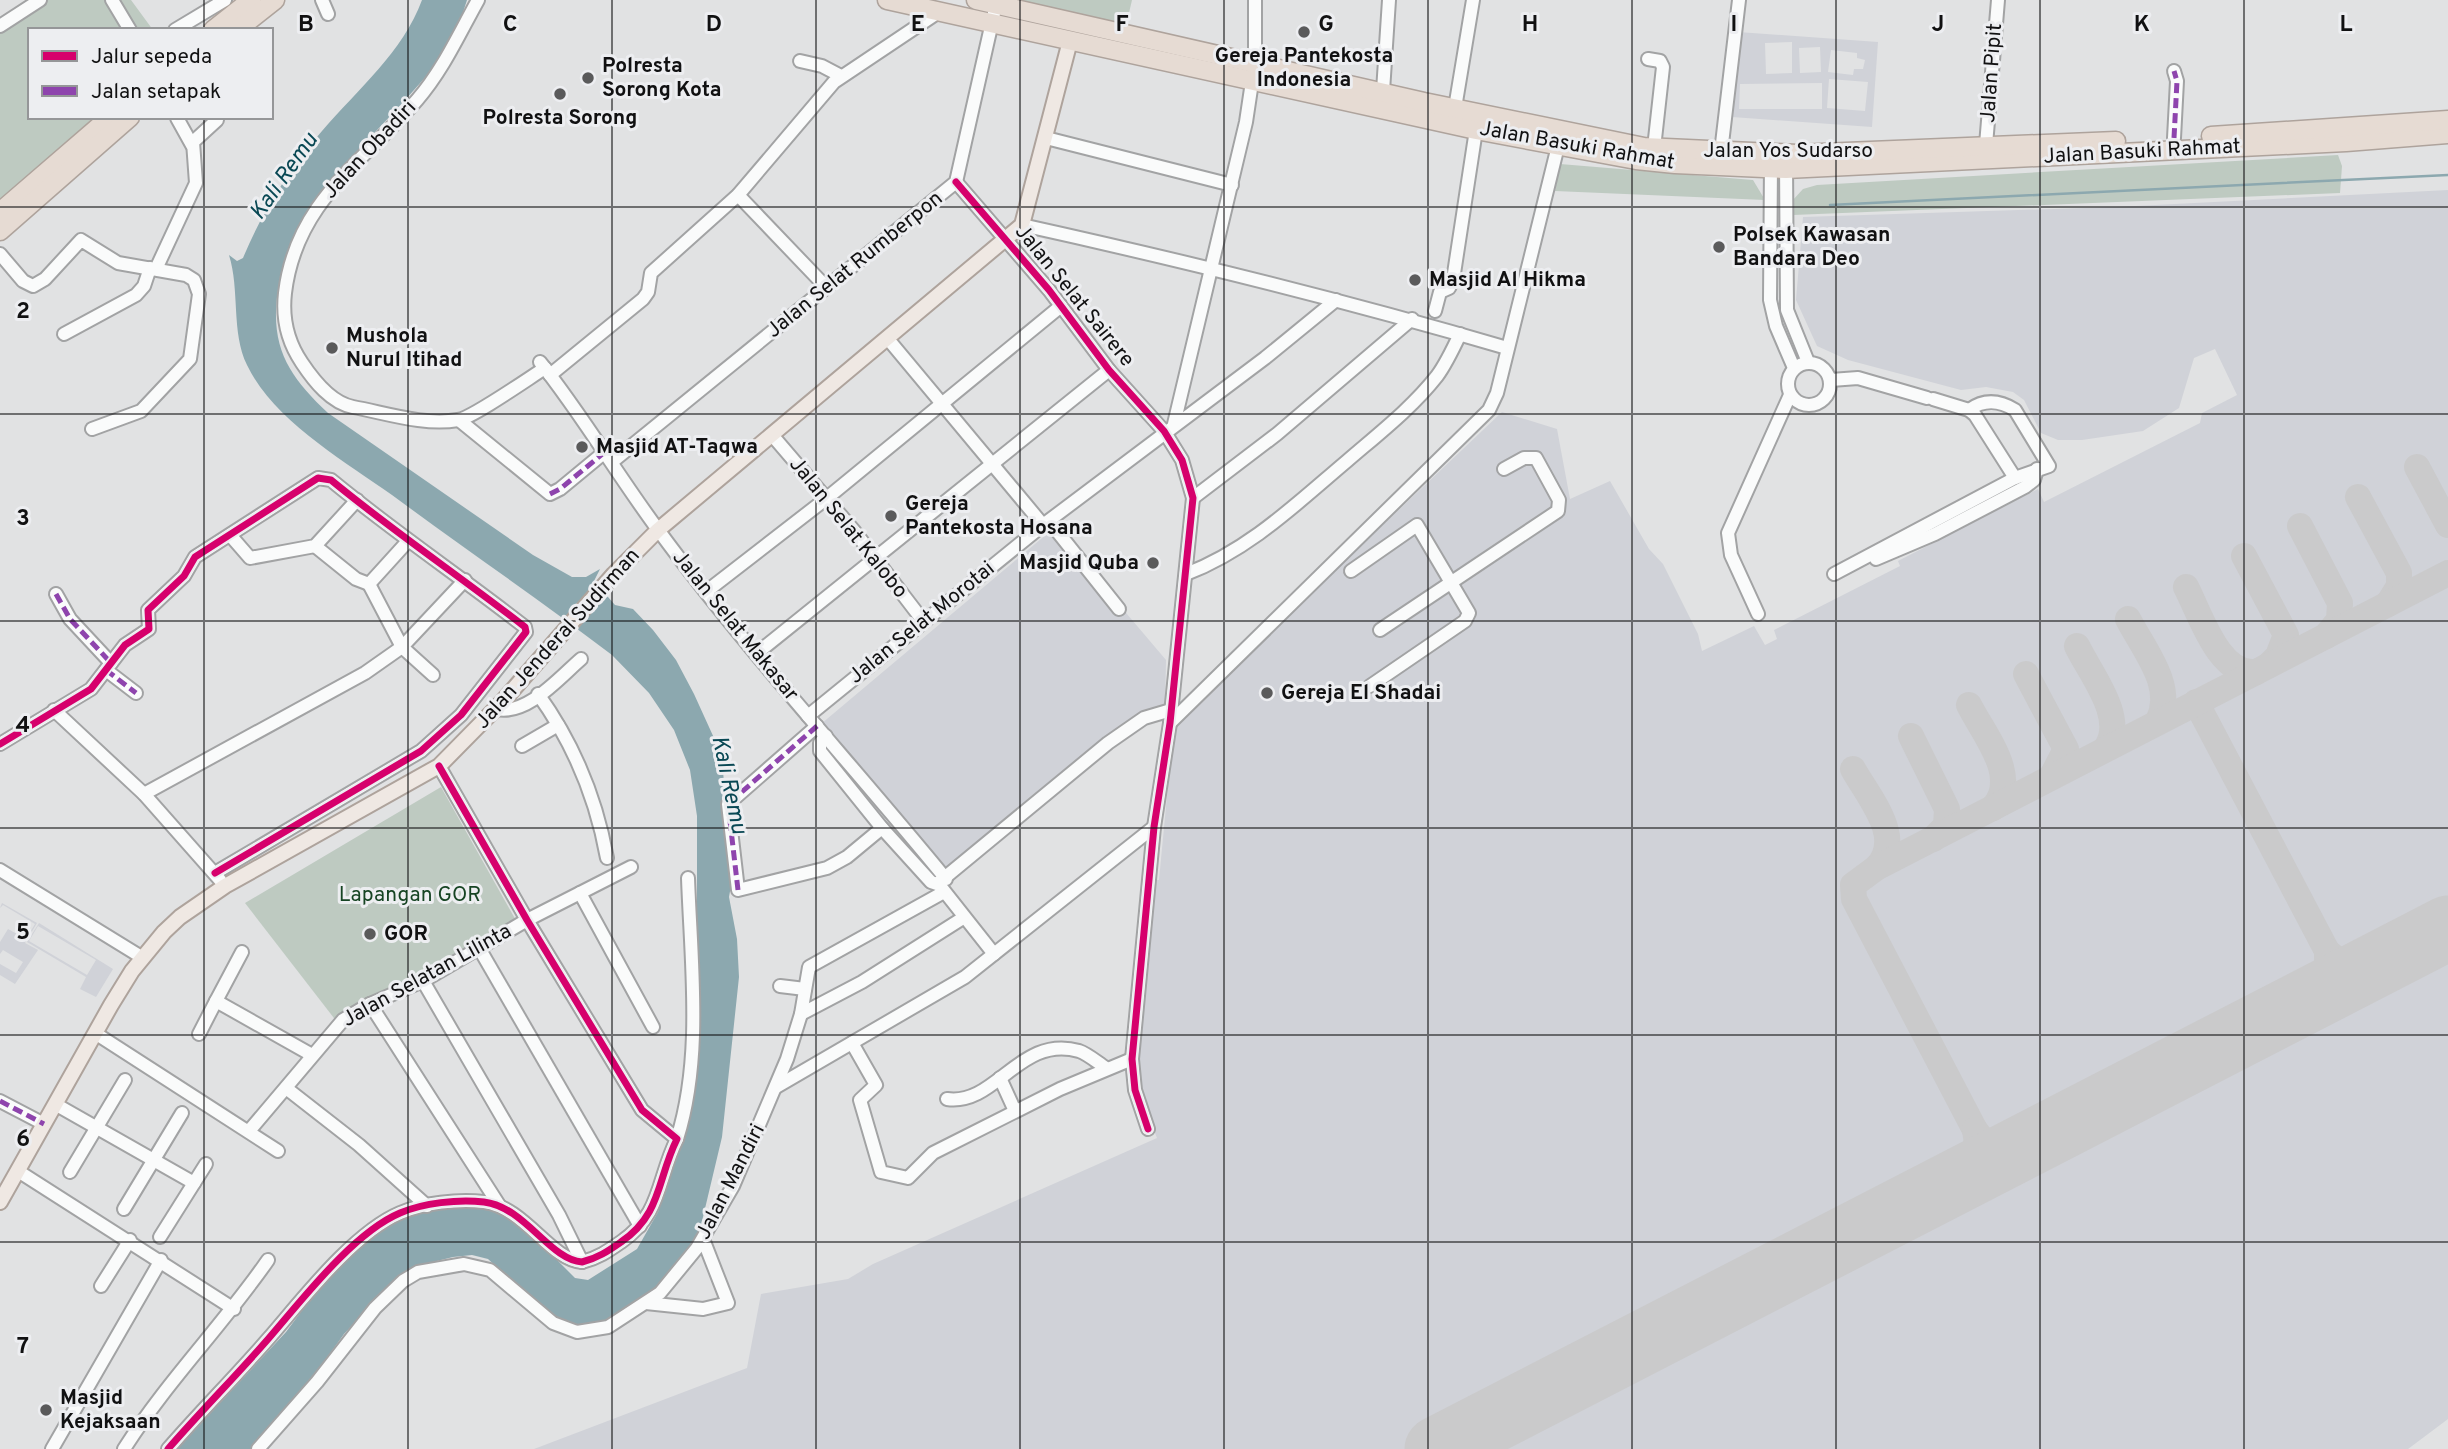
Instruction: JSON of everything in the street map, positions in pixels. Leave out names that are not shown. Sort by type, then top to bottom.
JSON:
[{"type":"highway","points":[[216,28],[251,0]]},
{"type":"highway","points":[[240,28],[275,0]]},
{"type":"highway","name":"Jalan Basuki Rahmat","points":[[887,0],[940,11],[995,9],[1070,41],[1476,130],[1527,131],[1558,146],[1636,160],[1778,161],[2346,135],[2448,134]]},
{"type":"highway","name":"Jalan Yos Sudarso","points":[[976,0],[995,9],[1255,62],[1455,108],[1527,131],[1654,148],[1721,152],[1778,161],[1986,145],[2134,146],[2174,138],[2346,135],[2448,120]]},
{"type":"highway","points":[[0,212],[108,119]]},
{"type":"highway","points":[[0,231],[128,119]]},
{"type":"main road","name":"Jalan Jenderal Sudirman","points":[[0,1202],[95,1033],[143,958],[180,917],[225,886],[439,766],[496,709],[614,574],[658,530],[1007,240],[1021,225],[1070,41]]},
{"type":"street","points":[[0,26],[40,0]]},
{"type":"street","points":[[112,0],[129,28]]},
{"type":"street","points":[[178,28],[225,0]]},
{"type":"street","points":[[323,0],[328,14]]},
{"type":"street","name":"Jalan Obadiri","points":[[460,420],[390,416],[341,404],[309,373],[288,340],[285,300],[292,254],[310,218],[340,177],[428,86],[478,0]]},
{"type":"street","points":[[1169,428],[1212,267],[1254,81],[1255,0]]},
{"type":"street","points":[[1382,91],[1389,0]]},
{"type":"street","points":[[1455,108],[1473,0]]},
{"type":"street","points":[[1721,152],[1739,0]]},
{"type":"street","name":"Jalan Pipit","points":[[1986,145],[1998,0]]},
{"type":"street","name":"Jalan Selat Rumberpon","points":[[460,420],[550,494],[610,456],[827,288],[956,182],[995,9]]},
{"type":"street","points":[[460,420],[545,368],[643,299],[648,292],[649,277],[656,268],[738,195],[841,76],[940,11]]},
{"type":"street","points":[[1648,58],[1660,61],[1663,73],[1654,148]]},
{"type":"street","points":[[800,61],[822,66],[841,76]]},
{"type":"street","points":[[2174,71],[2177,81],[2174,138]]},
{"type":"street","points":[[64,334],[136,295],[153,269],[196,183],[192,145],[178,119]]},
{"type":"street","points":[[192,145],[217,120]]},
{"type":"street","points":[[1434,311],[1440,292],[1452,285],[1476,130]]},
{"type":"street","points":[[1046,138],[1232,185]]},
{"type":"street","points":[[779,986],[804,989],[810,966],[943,885],[1108,743],[1144,718],[1170,716],[1489,410],[1497,393],[1558,146]]},
{"type":"street","points":[[1778,161],[1787,310],[1808,362],[1826,370],[1831,380],[1825,398],[1817,404],[1797,402],[1790,395]]},
{"type":"street","points":[[1778,161],[1770,300],[1776,326],[1794,368]]},
{"type":"street","name":"Jalan Selat Sairere","points":[[956,182],[1007,240],[1110,370],[1169,428],[1193,499]]},
{"type":"street","points":[[738,195],[827,288]]},
{"type":"street","points":[[1021,225],[1212,267],[1412,319],[1507,348]]},
{"type":"street","points":[[0,254],[23,281],[33,286],[45,279],[80,240],[118,263],[187,275],[194,281],[199,297],[190,359],[141,411],[92,429]]},
{"type":"street","name":"Jalan Selat Morotai","points":[[808,716],[1046,523],[1265,358],[1336,300]]},
{"type":"street","points":[[707,591],[827,498],[1061,306]]},
{"type":"street","points":[[1148,1129],[1135,1090],[1132,1059],[1154,827],[1170,716],[1193,499],[1277,434],[1412,319]]},
{"type":"street","points":[[1186,574],[1226,556],[1250,541],[1364,446],[1429,385],[1444,365],[1460,334]]},
{"type":"street","points":[[888,339],[1119,608]]},
{"type":"street","points":[[1758,614],[1731,555],[1728,533],[1790,395],[1789,376],[1794,368],[1808,362]]},
{"type":"street","name":"Jalan Selat Makasar","points":[[545,368],[610,456],[658,530],[943,885]]},
{"type":"street","points":[[756,654],[1110,370]]},
{"type":"street","points":[[1831,380],[1858,378],[1969,410],[1984,426],[2015,478]]},
{"type":"street","points":[[1969,410],[1980,403],[1995,401],[2015,410],[2049,466],[2015,478],[1986,500]]},
{"type":"street","name":"Jalan Selat Kalobo","points":[[772,435],[827,498],[924,622]]},
{"type":"street","points":[[1380,630],[1559,511],[1559,500],[1536,458],[1524,458],[1504,469]]},
{"type":"street","points":[[1835,574],[1986,500],[2025,486],[2034,480],[2038,469]]},
{"type":"street","points":[[0,744],[91,689],[125,645],[149,629],[148,610],[184,576],[195,557],[322,477],[331,480],[527,630],[461,715],[421,751],[215,873]]},
{"type":"street","points":[[230,535],[250,558],[315,546],[356,500]]},
{"type":"street","points":[[1351,571],[1417,525],[1469,610],[1467,620],[1370,686]]},
{"type":"street","points":[[369,584],[408,541]]},
{"type":"street","points":[[315,546],[356,579],[369,584],[402,647],[433,675]]},
{"type":"street","points":[[144,794],[365,673],[402,647],[465,580]]},
{"type":"street","points":[[56,594],[70,619],[108,667],[136,694]]},
{"type":"street","points":[[496,709],[516,710],[581,659]]},
{"type":"street","points":[[538,694],[558,725],[595,800],[607,858]]},
{"type":"street","points":[[54,710],[144,794],[225,886]]},
{"type":"street","points":[[461,715],[477,729]]},
{"type":"street","points":[[522,746],[558,725]]},
{"type":"street","points":[[821,731],[728,804],[738,890],[827,867],[847,857],[882,828]]},
{"type":"street","points":[[821,731],[820,751],[882,828],[931,882],[943,885],[963,918],[993,954]]},
{"type":"street","points":[[439,766],[527,920],[642,1110],[677,1139]]},
{"type":"street","points":[[776,1087],[965,977],[1154,827]]},
{"type":"street","name":"Jalan Selatan Lilinta","points":[[249,1131],[342,1020],[370,1004],[423,981],[527,920],[631,867]]},
{"type":"street","points":[[0,870],[143,958]]},
{"type":"street","points":[[168,1449],[296,1304],[358,1242],[401,1212],[427,1206],[481,1202],[499,1205],[518,1215],[545,1241],[582,1262],[597,1259],[640,1226],[657,1198],[687,1108],[692,1060],[688,878]]},
{"type":"street","points":[[580,893],[653,1027]]},
{"type":"street","points":[[801,1014],[862,982],[963,918]]},
{"type":"street","points":[[479,948],[640,1226]]},
{"type":"street","points":[[199,1034],[243,952]]},
{"type":"street","points":[[423,981],[559,1215],[582,1262]]},
{"type":"street","name":"Jalan Mandiri","points":[[258,1449],[317,1382],[375,1308],[403,1281],[418,1272],[446,1265],[477,1265],[490,1270],[553,1323],[577,1332],[608,1327],[646,1303],[680,1272],[703,1239],[733,1186],[776,1087],[801,1014],[804,989]]},
{"type":"street","points":[[216,1001],[312,1055]]},
{"type":"street","points":[[370,1004],[499,1205]]},
{"type":"street","points":[[95,1033],[278,1150]]},
{"type":"street","points":[[852,1043],[876,1085],[860,1100],[881,1172],[908,1178],[933,1153],[1106,1068],[1132,1059]]},
{"type":"street","points":[[947,1099],[963,1099],[1000,1078],[1032,1054],[1053,1049],[1079,1051],[1106,1068]]},
{"type":"street","points":[[1000,1078],[1015,1111]]},
{"type":"street","points":[[70,1172],[125,1080]]},
{"type":"street","points":[[286,1088],[359,1145],[427,1206]]},
{"type":"street","points":[[0,1101],[44,1124]]},
{"type":"street","points":[[55,1104],[194,1183]]},
{"type":"street","points":[[124,1209],[182,1112]]},
{"type":"street","points":[[160,1237],[206,1164]]},
{"type":"street","points":[[18,1171],[130,1240],[234,1310]]},
{"type":"street","points":[[646,1303],[703,1309],[728,1303],[703,1239]]},
{"type":"street","points":[[101,1286],[130,1240]]},
{"type":"street","points":[[124,1449],[154,1403],[234,1310],[268,1259]]},
{"type":"street","points":[[52,1449],[161,1260]]},
{"type":"shaded area","points":[[1738,32],[1878,42],[1872,127],[1732,117]],"holes":[[[1792,42],[1792,73],[1766,74],[1765,43]],[[1820,47],[1821,72],[1800,73],[1799,48]],[[1831,50],[1857,53],[1857,58],[1865,60],[1863,69],[1854,69],[1853,75],[1828,72]],[[1829,79],[1868,82],[1865,111],[1827,108]],[[1822,83],[1822,109],[1739,109],[1740,84]]]},
{"type":"shaded area","points":[[2448,190],[2448,1419],[2408,1449],[534,1449],[747,1368],[761,1294],[848,1279],[873,1264],[1157,1138],[1139,1092],[1136,1057],[1156,880],[1159,880],[1174,723],[1502,412],[1557,429],[1570,499],[1610,481],[1649,549],[1663,564],[1698,634],[1702,651],[1754,626],[1765,645],[1777,639],[1774,630],[1900,566],[1898,561],[2038,489],[2044,502],[2200,423],[2202,413],[2237,395],[2215,349],[2194,358],[2179,408],[2143,431],[2082,440],[2058,440],[2041,433],[2024,400],[2013,392],[1986,387],[1961,390],[1848,360],[1817,346],[1796,300],[1803,217],[2116,207]]},
{"type":"shaded area","points":[[1054,528],[1166,660],[1165,715],[1125,733],[952,878],[821,724]]},
{"type":"shaded area","points":[[2,903],[37,923],[25,943],[38,950],[15,984],[0,975],[0,964],[16,973],[23,962],[3,950],[0,954],[0,942],[8,929],[26,939],[35,924],[3,905],[0,908]]},
{"type":"shaded area","points":[[39,923],[113,969],[96,997],[80,989],[86,977],[27,942]],"holes":[[[38,926],[96,960],[87,975],[29,941]]]},
{"type":"green space","points":[[34,0],[131,0],[152,28],[28,28],[28,119],[140,119],[0,239],[0,26]]},
{"type":"green space","points":[[1013,0],[1132,0],[1125,30]]},
{"type":"green space","points":[[2338,155],[2342,166],[2340,193],[1793,215],[1792,201],[1803,189],[1817,185]]},
{"type":"green space","points":[[1560,164],[1753,180],[1765,200],[1555,191]]},
{"type":"green space","name":"Lapangan GOR","points":[[441,787],[518,924],[337,1022],[245,903]]},
{"type":"water","points":[[422,0],[467,0],[456,31],[438,61],[325,189],[308,214],[283,268],[277,297],[277,333],[286,362],[294,375],[328,413],[533,555],[572,577],[586,577],[600,569],[594,581],[615,605],[633,609],[676,660],[714,738],[723,771],[732,880],[729,897],[737,939],[739,977],[722,1137],[698,1238],[654,1294],[593,1328],[566,1325],[542,1309],[488,1259],[472,1255],[453,1257],[413,1267],[397,1278],[344,1334],[311,1380],[252,1449],[177,1449],[286,1332],[315,1293],[354,1252],[395,1220],[437,1207],[495,1207],[521,1224],[575,1278],[588,1280],[637,1249],[658,1212],[694,1092],[697,1058],[697,816],[690,770],[674,730],[649,693],[612,655],[311,438],[274,404],[259,385],[242,352],[229,255],[237,261],[243,258],[259,224],[298,160],[392,53],[414,19]]},
{"type":"waterway","points":[[1830,205],[2448,175]]},
{"type":"taxiway","points":[[2417,467],[2448,525]]},
{"type":"taxiway","points":[[2358,497],[2399,573],[2399,586],[2388,604]]},
{"type":"taxiway","points":[[2300,526],[2340,603],[2339,620],[2326,636]]},
{"type":"taxiway","points":[[2244,556],[2286,635],[2278,656],[2269,665]]},
{"type":"taxiway","points":[[2020,1149],[1994,1146],[1975,1130],[1854,899],[1853,885],[1876,868],[2448,573]]},
{"type":"taxiway","points":[[2186,587],[2205,628],[2222,655],[2243,671],[2256,672]]},
{"type":"taxiway","points":[[2128,619],[2161,682],[2163,708],[2158,721]]},
{"type":"taxiway","points":[[2077,646],[2110,710],[2111,736],[2106,748]]},
{"type":"taxiway","points":[[2026,674],[2066,749],[2052,776]]},
{"type":"taxiway","points":[[2196,702],[2327,951],[2342,964],[2371,968]]},
{"type":"taxiway","points":[[1969,705],[1991,743],[2002,770],[2001,796],[1993,808]]},
{"type":"taxiway","points":[[1911,736],[1947,809],[1946,826],[1933,839]]},
{"type":"taxiway","points":[[1853,769],[1882,818],[1886,832],[1884,857],[1876,868]]},
{"type":"taxiway","points":[[2308,1001],[2327,976],[2327,951]]},
{"type":"taxiway","points":[[1961,1179],[1975,1157],[1975,1130]]},
{"type":"runway","points":[[1437,1449],[2448,928]]},
{"type":"marked path","points":[[2174,71],[2177,81],[2174,138]]},
{"type":"marked path","points":[[550,494],[560,489],[606,451]]},
{"type":"marked path","points":[[56,594],[70,619],[111,663]]},
{"type":"marked path","points":[[106,670],[136,693]]},
{"type":"marked path","points":[[738,890],[728,804],[817,726]]},
{"type":"marked path","points":[[0,1101],[44,1124]]},
{"type":"cycle path","points":[[956,182],[1049,290],[1109,370],[1164,431],[1182,460],[1193,498],[1170,723],[1154,827],[1132,1059],[1135,1090],[1148,1129]]},
{"type":"cycle path","points":[[0,744],[91,689],[125,645],[149,629],[148,610],[184,576],[195,557],[318,478],[331,480],[525,627],[526,632],[461,715],[421,751],[215,873]]},
{"type":"cycle path","points":[[168,1449],[329,1269],[364,1236],[400,1213],[430,1204],[452,1202],[474,1201],[499,1206],[512,1213],[559,1252],[582,1262],[607,1251],[634,1231],[644,1220],[657,1195],[677,1139],[642,1110],[527,920],[439,766]]},
{"type":"place","name":"Gereja Pantekosta Indonesia","points":[[1304,32]]},
{"type":"place","name":"Polresta Sorong Kota","points":[[588,78]]},
{"type":"place","name":"Polresta Sorong","points":[[560,94]]},
{"type":"place","name":"Polsek Kawasan Bandara Deo","points":[[1719,247]]},
{"type":"place","name":"Masjid Al Hikma","points":[[1415,280]]},
{"type":"place","name":"Mushola Nurul Itihad","points":[[332,348]]},
{"type":"place","name":"Masjid AT-Taqwa","points":[[582,447]]},
{"type":"place","name":"Gereja Pantekosta Hosana","points":[[891,516]]},
{"type":"place","name":"Masjid Quba","points":[[1153,563]]},
{"type":"place","name":"Gereja El Shadai","points":[[1267,693]]},
{"type":"place","name":"GOR","points":[[370,934]]},
{"type":"place","name":"Masjid Kejaksaan","points":[[46,1410]]},
{"type":"water label","name":"Kali Remu","points":[[285,177]]},
{"type":"water label","name":"Kali Remu","points":[[728,785]]}]
